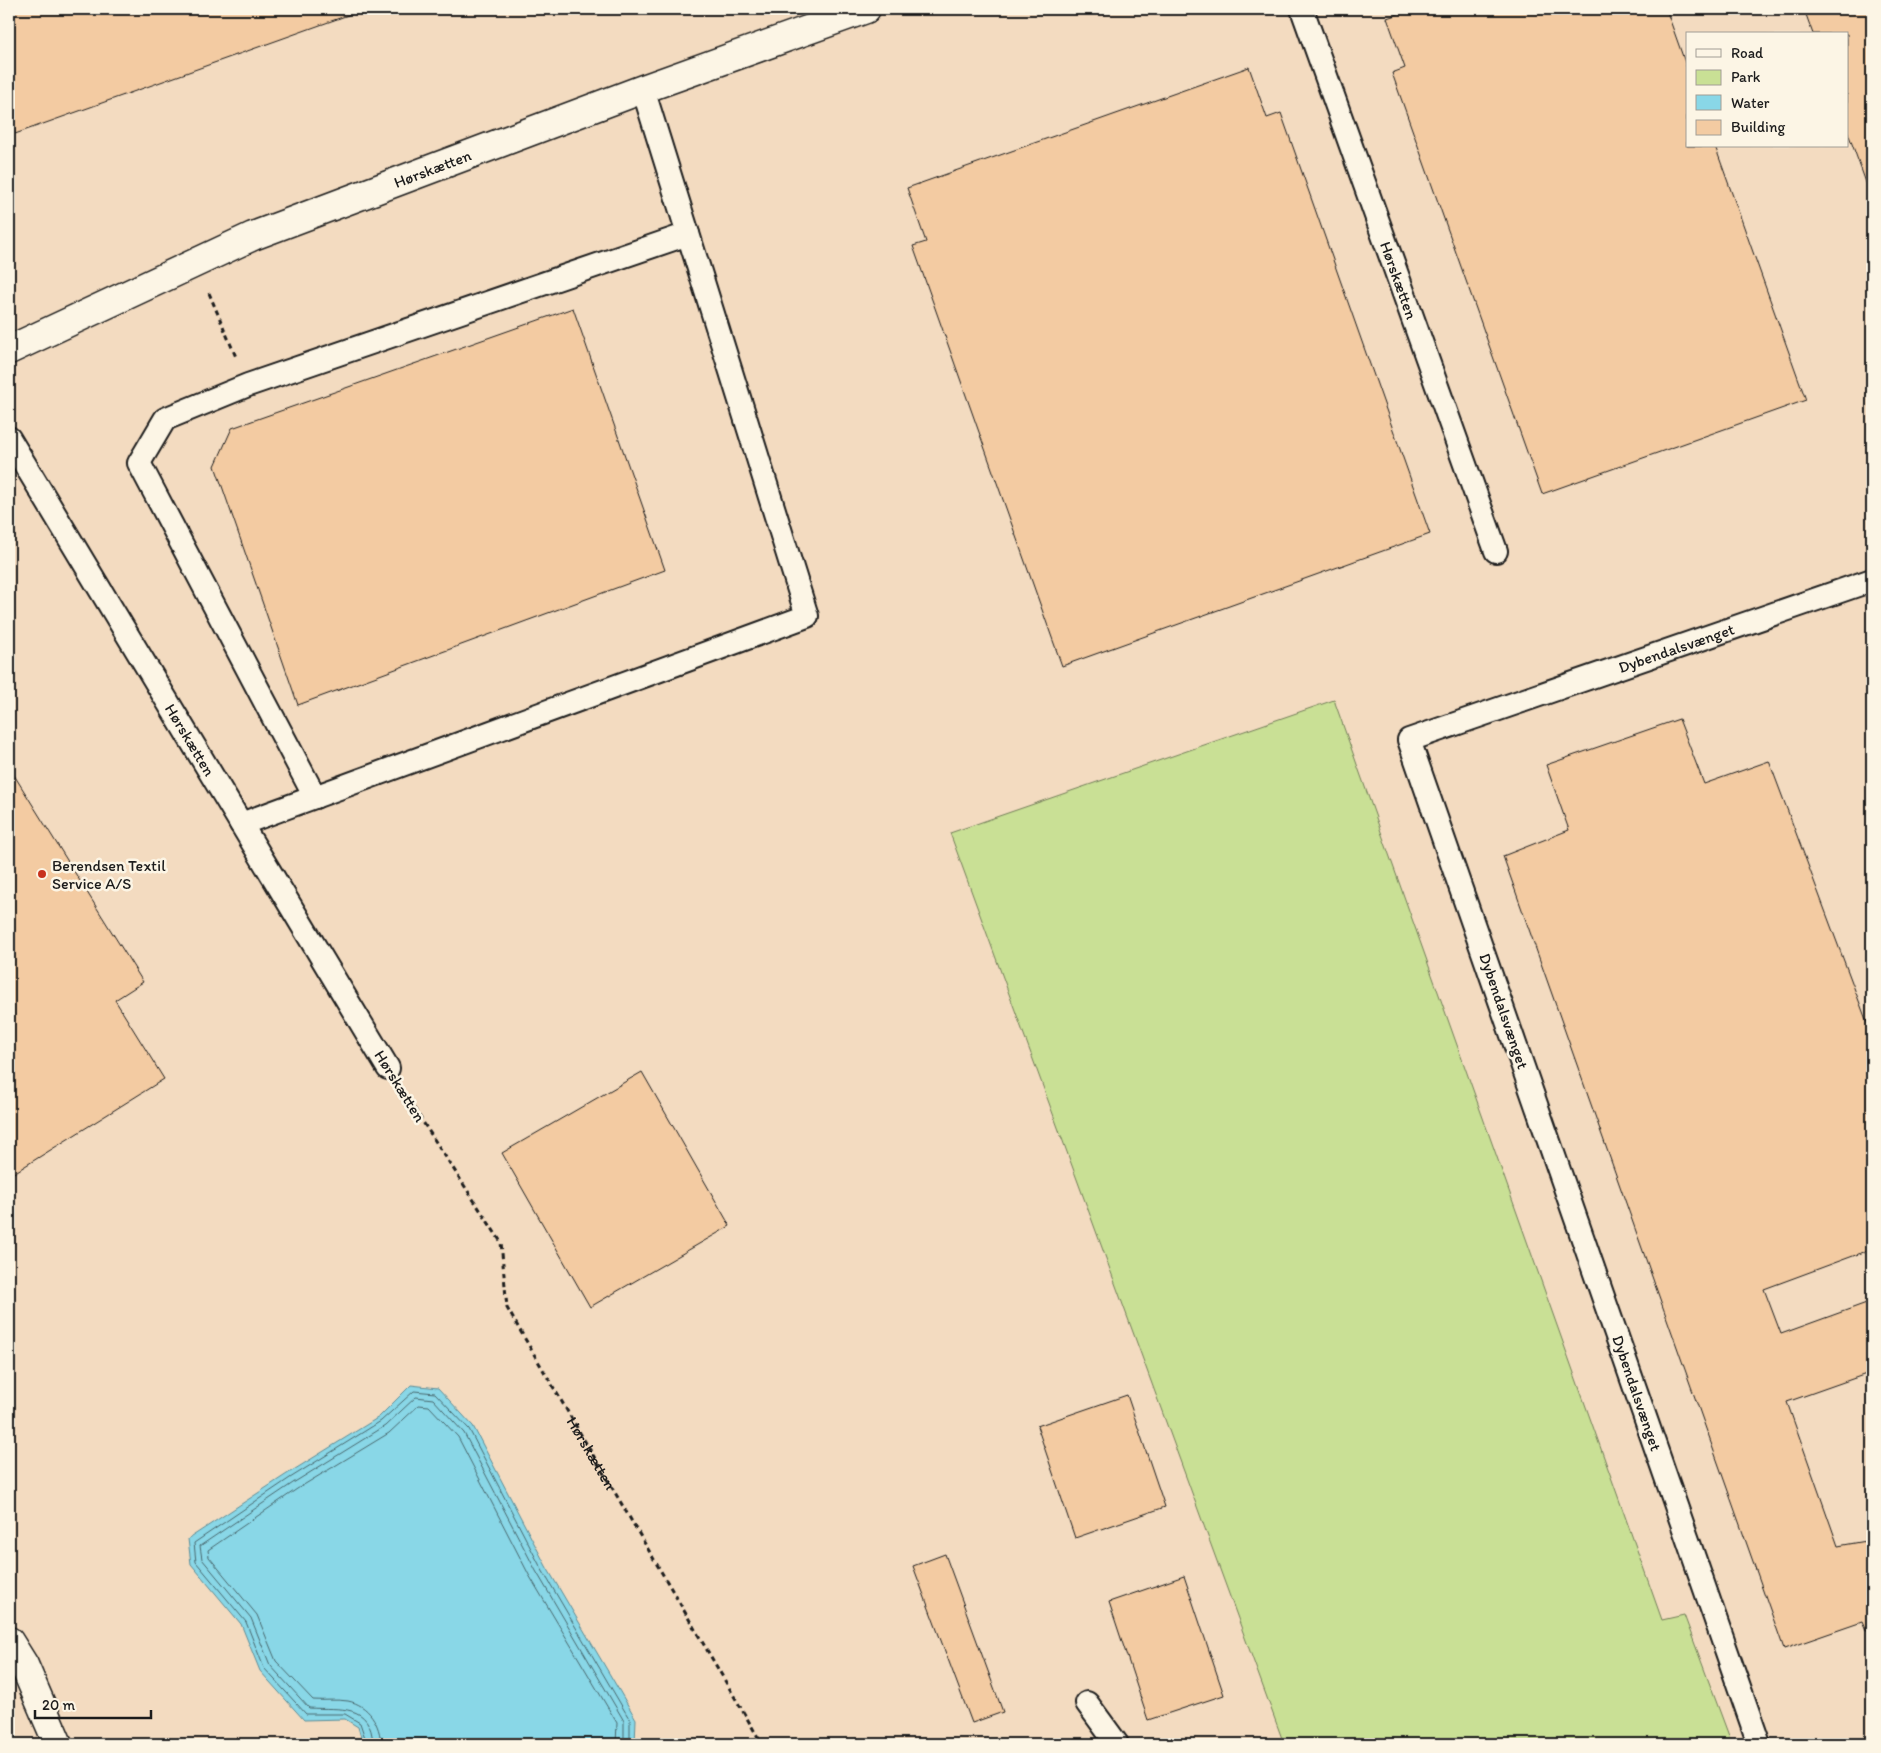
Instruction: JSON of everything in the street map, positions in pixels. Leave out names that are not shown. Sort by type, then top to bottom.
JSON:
[{"type":"street","name":"Hørskætten","points":[[9,350],[253,236],[643,89],[866,9]]},
{"type":"street","points":[[9,1641],[24,1665],[58,1744]]},
{"type":"lane","name":"Hørskætten","points":[[1302,9],[1496,551]]},
{"type":"lane","points":[[241,824],[807,616],[643,89]]},
{"type":"lane","points":[[315,797],[139,463],[165,419],[248,385],[688,234]]},
{"type":"lane","name":"Hørskætten","points":[[9,438],[388,1068]]},
{"type":"lane","name":"Dybendalsvænget","points":[[1759,1744],[1409,740],[1872,580]]},
{"type":"lane","points":[[1087,1703],[1117,1744]]},
{"type":"path","points":[[196,262],[248,385]]},
{"type":"path","name":"Hørskætten","points":[[388,1068],[501,1242],[507,1308],[762,1744]]},
{"type":"shaded area","points":[[9,9],[1872,9],[1872,1744],[9,1744]]},
{"type":"green space","points":[[1334,700],[1662,1620],[1684,1615],[1732,1744],[1284,1744],[950,833]]},
{"type":"water","points":[[411,1385],[438,1388],[473,1426],[546,1566],[636,1719],[635,1744],[363,1744],[358,1727],[345,1719],[304,1720],[260,1671],[241,1624],[191,1564],[188,1539],[379,1417]]},
{"type":"building","points":[[9,9],[365,9],[15,134],[9,116]]},
{"type":"building","points":[[1412,9],[1666,9],[1686,65],[1686,148],[1716,148],[1806,400],[1542,494],[1392,73],[1405,68],[1387,18]]},
{"type":"building","points":[[1804,9],[1872,9],[1872,199],[1848,133],[1848,32],[1812,32]]},
{"type":"building","points":[[1249,67],[1267,118],[1281,113],[1430,534],[1062,666],[913,246],[926,242],[907,188]]},
{"type":"building","points":[[573,308],[665,570],[298,705],[215,466],[232,428]]},
{"type":"building","points":[[1679,719],[1704,784],[1769,761],[1868,1025],[1872,1024],[1872,1249],[1764,1289],[1781,1334],[1872,1301],[1872,1372],[1787,1402],[1838,1546],[1872,1540],[1872,1630],[1866,1631],[1862,1622],[1784,1649],[1503,856],[1569,830],[1546,765]]},
{"type":"building","name":"Berendsen Textil Service A/S","points":[[9,767],[143,982],[115,1000],[164,1079],[9,1176]]},
{"type":"building","points":[[642,1072],[730,1226],[590,1307],[502,1153]]},
{"type":"building","points":[[1127,1395],[1165,1507],[1075,1538],[1037,1426]]},
{"type":"building","points":[[945,1554],[1003,1712],[972,1723],[913,1566]]},
{"type":"building","points":[[1184,1576],[1224,1695],[1148,1720],[1109,1602]]},
{"type":"place","name":"Berendsen Textil Service A/S","points":[[42,874]]}]
